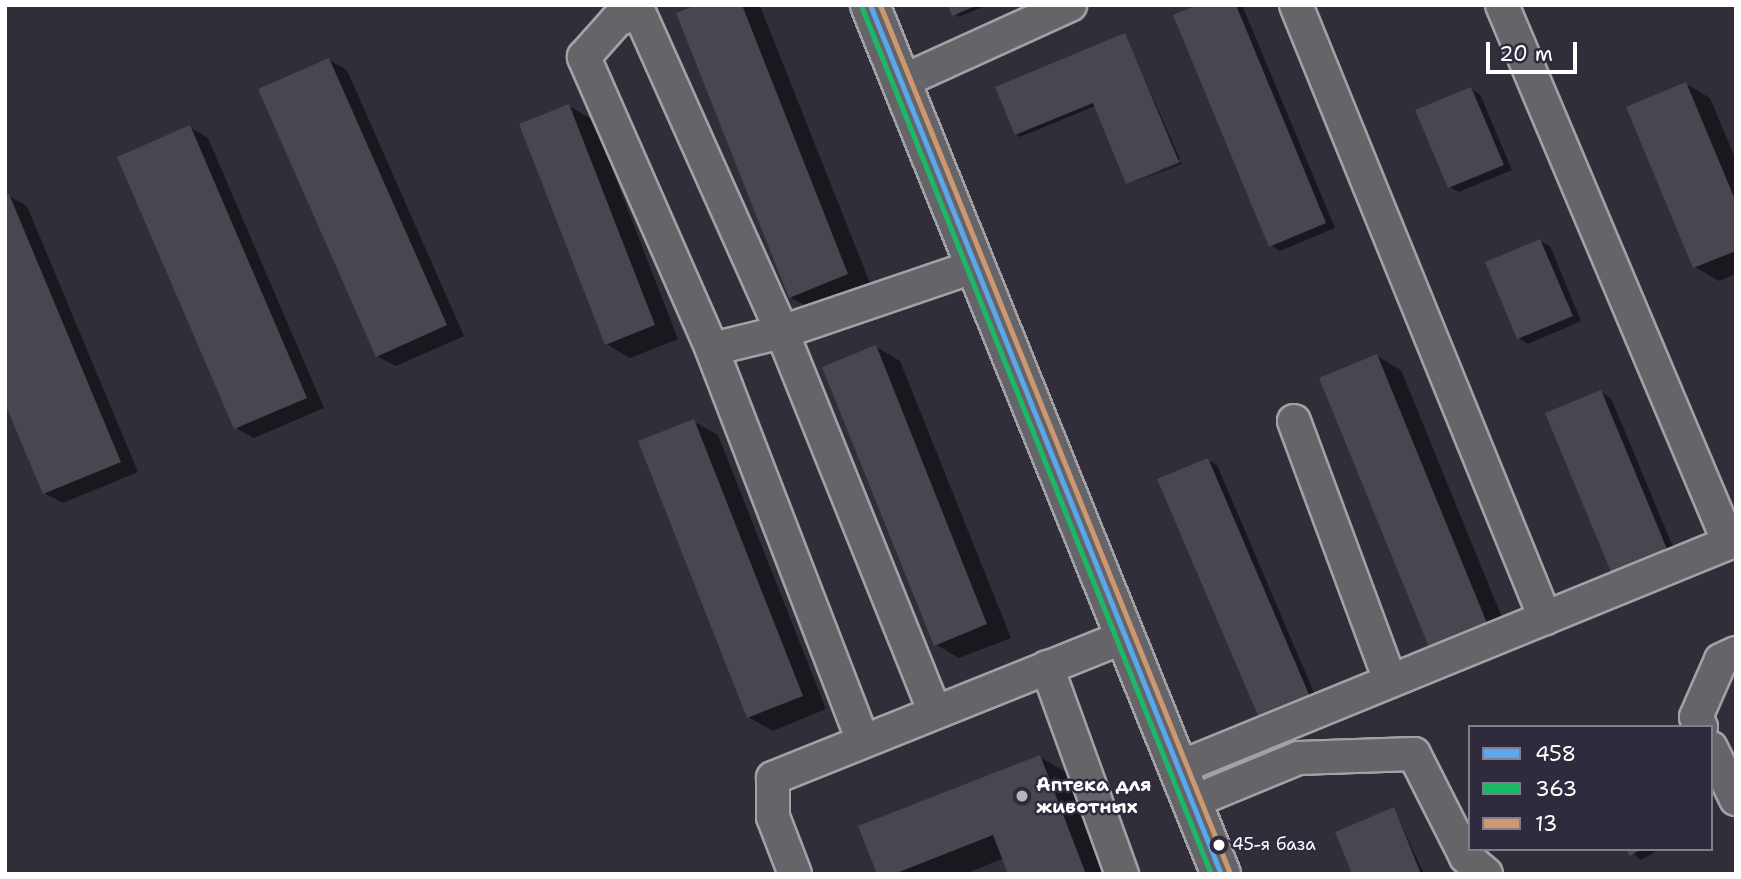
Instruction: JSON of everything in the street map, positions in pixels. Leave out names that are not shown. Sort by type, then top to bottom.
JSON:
[{"type":"main road","points":[[870,5],[1221,874]]},
{"type":"street","points":[[901,82],[1070,5]]},
{"type":"street","points":[[1296,5],[1545,618]]},
{"type":"street","points":[[1185,785],[1390,681],[1732,541],[1502,5]]},
{"type":"street","points":[[863,741],[712,349],[584,57],[617,20],[639,12],[782,332],[935,712]]},
{"type":"street","points":[[712,349],[782,332],[976,266]]},
{"type":"street","points":[[1294,421],[1390,681]]},
{"type":"street","points":[[795,874],[773,817],[773,778],[1124,637]]},
{"type":"street","points":[[1698,722],[1721,660],[1736,653]]},
{"type":"street","points":[[1047,667],[1122,874]]},
{"type":"street","points":[[1713,752],[1736,799]]},
{"type":"street","points":[[1185,785],[1298,758],[1413,754],[1465,857],[1486,874]]},
{"type":"building","points":[[696,5],[742,5],[848,274],[789,298],[676,13]]},
{"type":"building","points":[[948,5],[978,5],[952,16]]},
{"type":"building","points":[[1197,5],[1236,5],[1326,223],[1269,247],[1173,15]]},
{"type":"building","points":[[1125,33],[1179,162],[1126,184],[1093,103],[1015,135],[995,87]]},
{"type":"building","points":[[329,58],[447,325],[376,357],[258,89]]},
{"type":"building","points":[[1686,82],[1736,202],[1736,251],[1693,268],[1626,107]]},
{"type":"building","points":[[1471,87],[1504,165],[1448,188],[1415,110]]},
{"type":"building","points":[[569,104],[655,325],[605,345],[519,124]]},
{"type":"building","points":[[190,125],[307,398],[234,429],[117,157]]},
{"type":"building","points":[[9,194],[121,462],[43,494],[5,404],[5,195]]},
{"type":"building","points":[[1540,239],[1573,316],[1517,339],[1485,262]]},
{"type":"building","points":[[876,345],[987,624],[934,646],[822,367]]},
{"type":"building","points":[[1377,354],[1489,628],[1431,652],[1319,378]]},
{"type":"building","points":[[1601,390],[1667,549],[1611,572],[1545,413]]},
{"type":"building","points":[[694,419],[803,696],[747,718],[638,441]]},
{"type":"building","points":[[1208,458],[1310,697],[1259,718],[1157,479]]},
{"type":"building","points":[[1040,755],[1086,874],[1008,874],[993,835],[894,874],[877,874],[858,826]]},
{"type":"building","points":[[1394,807],[1421,874],[1352,874],[1335,832]]},
{"type":"transit line","name":"458","points":[[870,5],[1221,874]]},
{"type":"transit line","name":"13","points":[[880,5],[1229,871]]},
{"type":"transit line","name":"363","points":[[862,8],[1211,874]]},
{"type":"place","name":"Аптека для животных","points":[[1022,796]]},
{"type":"place","name":"45-я база","points":[[1219,845]]}]
